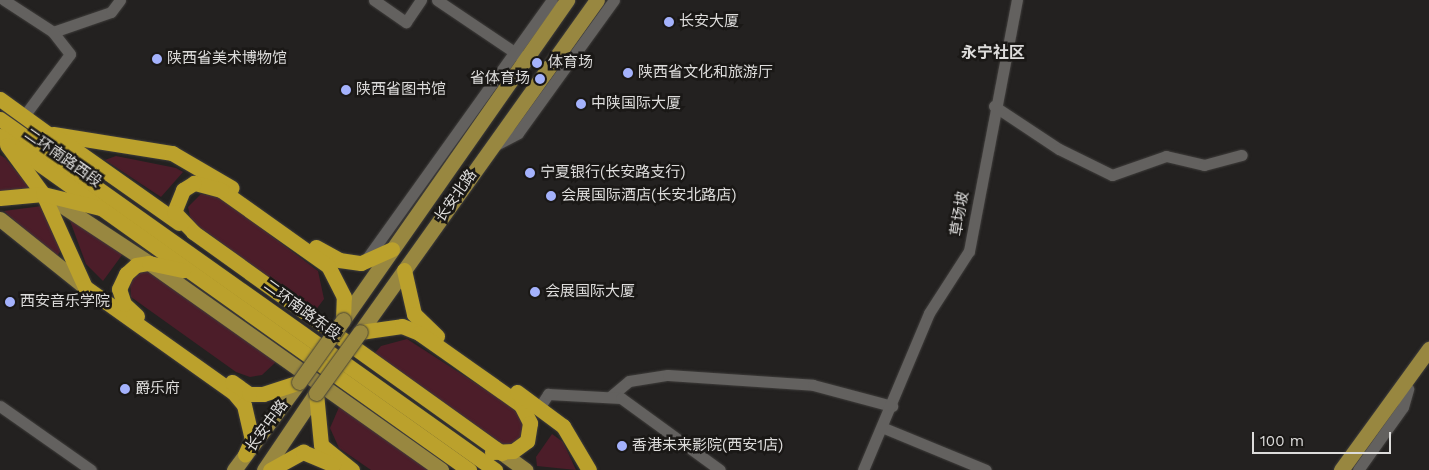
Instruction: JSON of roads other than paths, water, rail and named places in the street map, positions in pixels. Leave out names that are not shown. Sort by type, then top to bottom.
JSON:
[{"type":"highway","points":[[0,99],[193,232],[502,453]]},
{"type":"highway","name":"二环南路西段","points":[[0,119],[88,179]]},
{"type":"highway","points":[[53,134],[187,158],[325,253],[339,260],[365,262],[392,249]]},
{"type":"highway","points":[[53,134],[88,179]]},
{"type":"highway","points":[[0,136],[43,194],[86,287],[233,392],[244,405],[252,439],[245,455]]},
{"type":"highway","name":"二环南路西段","points":[[0,136],[106,209]]},
{"type":"highway","name":"二环南路东段","points":[[88,179],[495,470]]},
{"type":"highway","points":[[193,232],[174,212],[175,201],[194,183],[220,190],[328,266],[344,297],[344,320]]},
{"type":"highway","points":[[0,198],[43,194],[106,209],[469,470]]},
{"type":"highway","points":[[204,279],[165,263],[149,262],[126,274],[119,289],[124,304],[136,316],[248,394],[278,392],[299,382]]},
{"type":"highway","points":[[404,270],[409,301],[424,326],[539,408],[574,440],[589,470]]},
{"type":"highway","points":[[360,332],[402,326],[420,333],[521,405],[530,433],[520,447],[502,453],[462,446]]},
{"type":"highway","points":[[316,393],[321,445],[352,470]]},
{"type":"highway","points":[[270,470],[303,452],[340,470]]},
{"type":"main road","name":"长安北路","points":[[299,382],[344,320],[520,56],[568,0]]},
{"type":"main road","name":"长安北路","points":[[316,393],[597,0]]},
{"type":"main road","points":[[43,194],[149,262],[441,470]]},
{"type":"main road","points":[[0,219],[86,287]]},
{"type":"main road","points":[[1341,470],[1429,349]]},
{"type":"main road","points":[[1348,470],[1429,360]]},
{"type":"main road","name":"长安中路","points":[[234,470],[299,382]]},
{"type":"main road","name":"长安中路","points":[[264,470],[316,393]]},
{"type":"main road","points":[[502,453],[525,470]]},
{"type":"street","points":[[4,0],[53,32],[70,54],[24,116]]},
{"type":"street","points":[[53,32],[111,12],[120,0]]},
{"type":"street","points":[[374,0],[406,22],[421,0]]},
{"type":"street","points":[[437,0],[520,56]]},
{"type":"street","points":[[365,262],[520,56],[552,0]]},
{"type":"street","points":[[490,148],[518,134],[614,0]]},
{"type":"street","name":"草场坡","points":[[863,470],[884,428],[929,313],[969,251],[994,106],[1017,0]]},
{"type":"street","points":[[994,106],[1059,149],[1112,174],[1166,156],[1204,166],[1242,156]]},
{"type":"street","points":[[612,396],[629,381],[668,375],[813,385],[892,406]]},
{"type":"street","points":[[1358,470],[1403,407],[1408,389]]},
{"type":"street","points":[[539,408],[548,394],[612,396],[620,398],[720,470]]},
{"type":"street","points":[[0,406],[91,470]]},
{"type":"street","points":[[884,428],[986,470]]},
{"type":"place","name":"长安大厦","points":[[669,22]]},
{"type":"place","name":"陕西省美术博物馆","points":[[157,59]]},
{"type":"place","name":"体育场","points":[[537,63]]},
{"type":"place","name":"陕西省文化和旅游厅","points":[[628,73]]},
{"type":"place","name":"省体育场","points":[[540,79]]},
{"type":"place","name":"陕西省图书馆","points":[[346,90]]},
{"type":"place","name":"中陕国际大厦","points":[[581,104]]},
{"type":"place","name":"宁夏银行(长安路支行)","points":[[530,173]]},
{"type":"place","name":"会展国际酒店(长安北路店)","points":[[551,196]]},
{"type":"place","name":"会展国际大厦","points":[[535,292]]},
{"type":"place","name":"西安音乐学院","points":[[10,302]]},
{"type":"place","name":"爵乐府","points":[[125,389]]},
{"type":"place","name":"香港未来影院(西安1店)","points":[[622,446]]},
{"type":"district","name":"永宁社区","points":[[993,53]]}]
